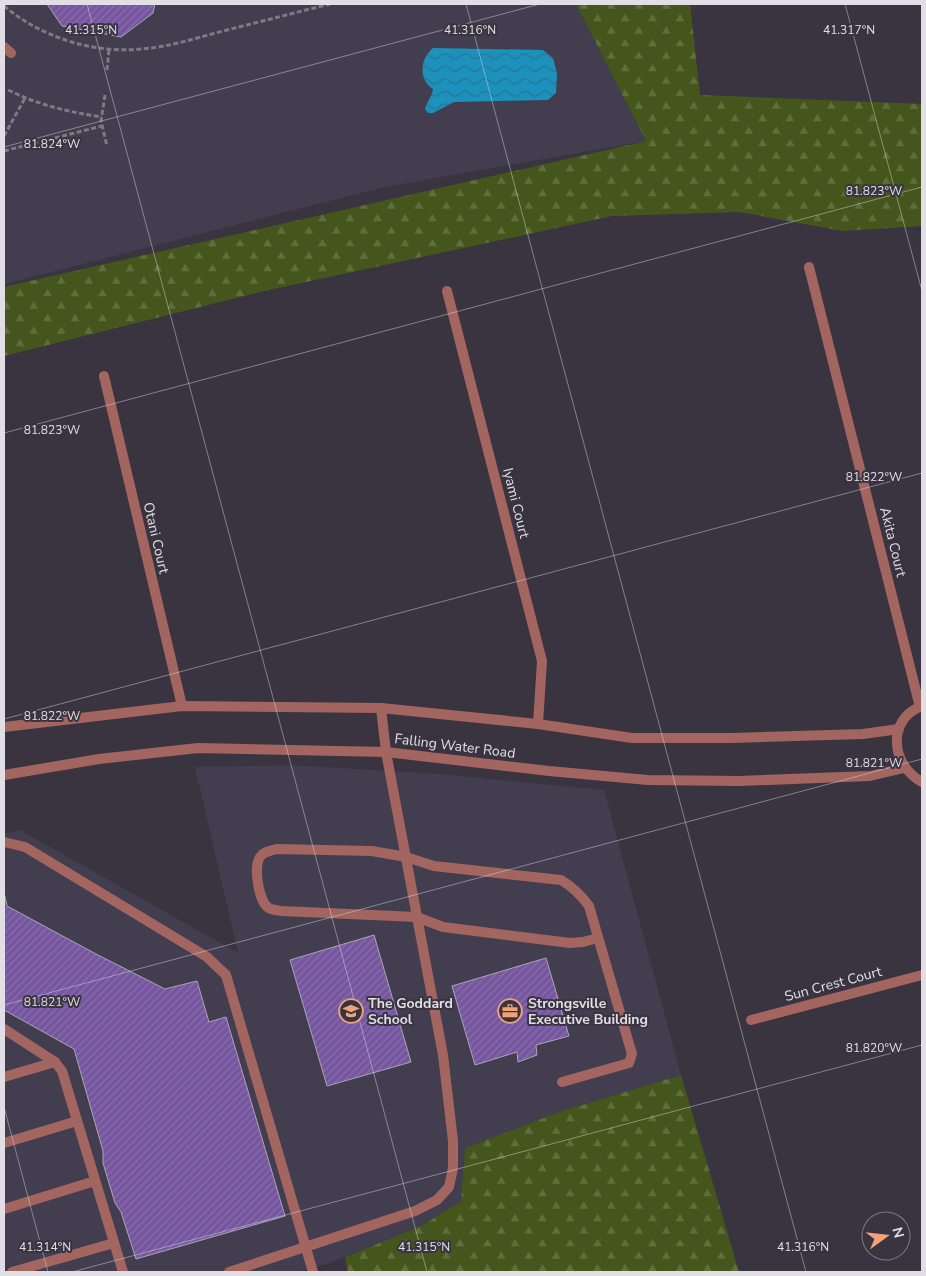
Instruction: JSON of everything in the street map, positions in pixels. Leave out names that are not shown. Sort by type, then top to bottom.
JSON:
[{"type":"street","name":"Akita Court","points":[[809,267],[921,706]]},
{"type":"street","name":"Iyami Court","points":[[447,290],[542,661],[538,724]]},
{"type":"street","name":"Otani Court","points":[[104,376],[182,706]]},
{"type":"street","name":"Falling Water Road","points":[[4,726],[182,706],[381,708],[538,724],[632,738],[733,738],[854,734],[899,729]]},
{"type":"street","points":[[921,706],[906,717],[899,729],[896,742],[898,756],[904,768],[914,778],[922,782]]},
{"type":"street","points":[[236,1271],[415,1211],[437,1200],[449,1187],[453,1168],[452,1131],[443,1056],[386,752],[381,708]]},
{"type":"street","name":"Falling Water Road","points":[[4,774],[99,759],[198,748],[386,752],[549,771],[648,780],[739,781],[870,776],[904,768]]},
{"type":"street","points":[[4,842],[25,847],[207,957],[226,975],[313,1272]]},
{"type":"street","points":[[562,1082],[629,1064],[632,1054],[589,906],[573,888],[561,880],[434,866],[406,857],[372,851],[277,849],[265,852],[259,858],[256,869],[263,903],[269,908],[281,911],[417,917],[444,927],[570,943],[598,938]]},
{"type":"street","name":"Sun Crest Court","points":[[751,1020],[922,975]]},
{"type":"street","points":[[4,1029],[55,1062],[62,1070],[123,1272]]},
{"type":"street","points":[[4,1077],[55,1062]]},
{"type":"street","points":[[4,1143],[77,1121]]},
{"type":"street","points":[[4,1209],[95,1181]]},
{"type":"street","points":[[12,1272],[114,1243]]},
{"type":"path","points":[[4,6],[20,18],[58,38],[109,50],[127,50],[163,47],[330,4]]},
{"type":"path","points":[[107,70],[109,50]]},
{"type":"path","points":[[8,90],[25,98],[69,112],[102,117]]},
{"type":"path","points":[[105,95],[102,126],[107,146]]},
{"type":"path","points":[[4,136],[25,98]]},
{"type":"path","points":[[4,151],[102,126]]},
{"type":"shaded area","points":[[4,4],[576,4],[646,141],[385,187],[4,284]]},
{"type":"shaded area","points":[[291,765],[439,774],[604,790],[681,1075],[562,1111],[465,1148],[461,1201],[421,1226],[329,1263],[297,1272],[4,1272],[4,834],[20,830],[238,953],[195,767]]},
{"type":"green space","points":[[576,4],[690,4],[700,95],[922,104],[922,226],[842,231],[739,212],[612,216],[264,291],[4,356],[4,287],[646,141]]},
{"type":"green space","points":[[681,1075],[739,1272],[348,1272],[345,1257],[421,1226],[461,1201],[465,1148],[562,1111]]},
{"type":"water","points":[[433,48],[543,50],[553,58],[557,73],[556,93],[548,100],[454,102],[433,113],[428,113],[425,109],[433,89],[425,80],[422,69],[425,58]]},
{"type":"building","points":[[47,4],[155,4],[153,13],[121,37],[62,26]]},
{"type":"building","points":[[4,892],[7,906],[165,989],[197,981],[209,1022],[226,1017],[285,1216],[136,1259],[121,1212],[115,1203],[103,1163],[103,1151],[74,1049],[4,1010]]},
{"type":"building","name":"The Goddard School","points":[[374,935],[411,1062],[327,1086],[290,960]]},
{"type":"building","name":"Strongsville Executive Building","points":[[546,958],[569,1036],[536,1045],[537,1055],[518,1062],[517,1052],[475,1065],[452,986]]},
{"type":"place","name":"The Goddard School","points":[[351,1011]]},
{"type":"place","name":"Strongsville Executive Building","points":[[510,1011]]}]
